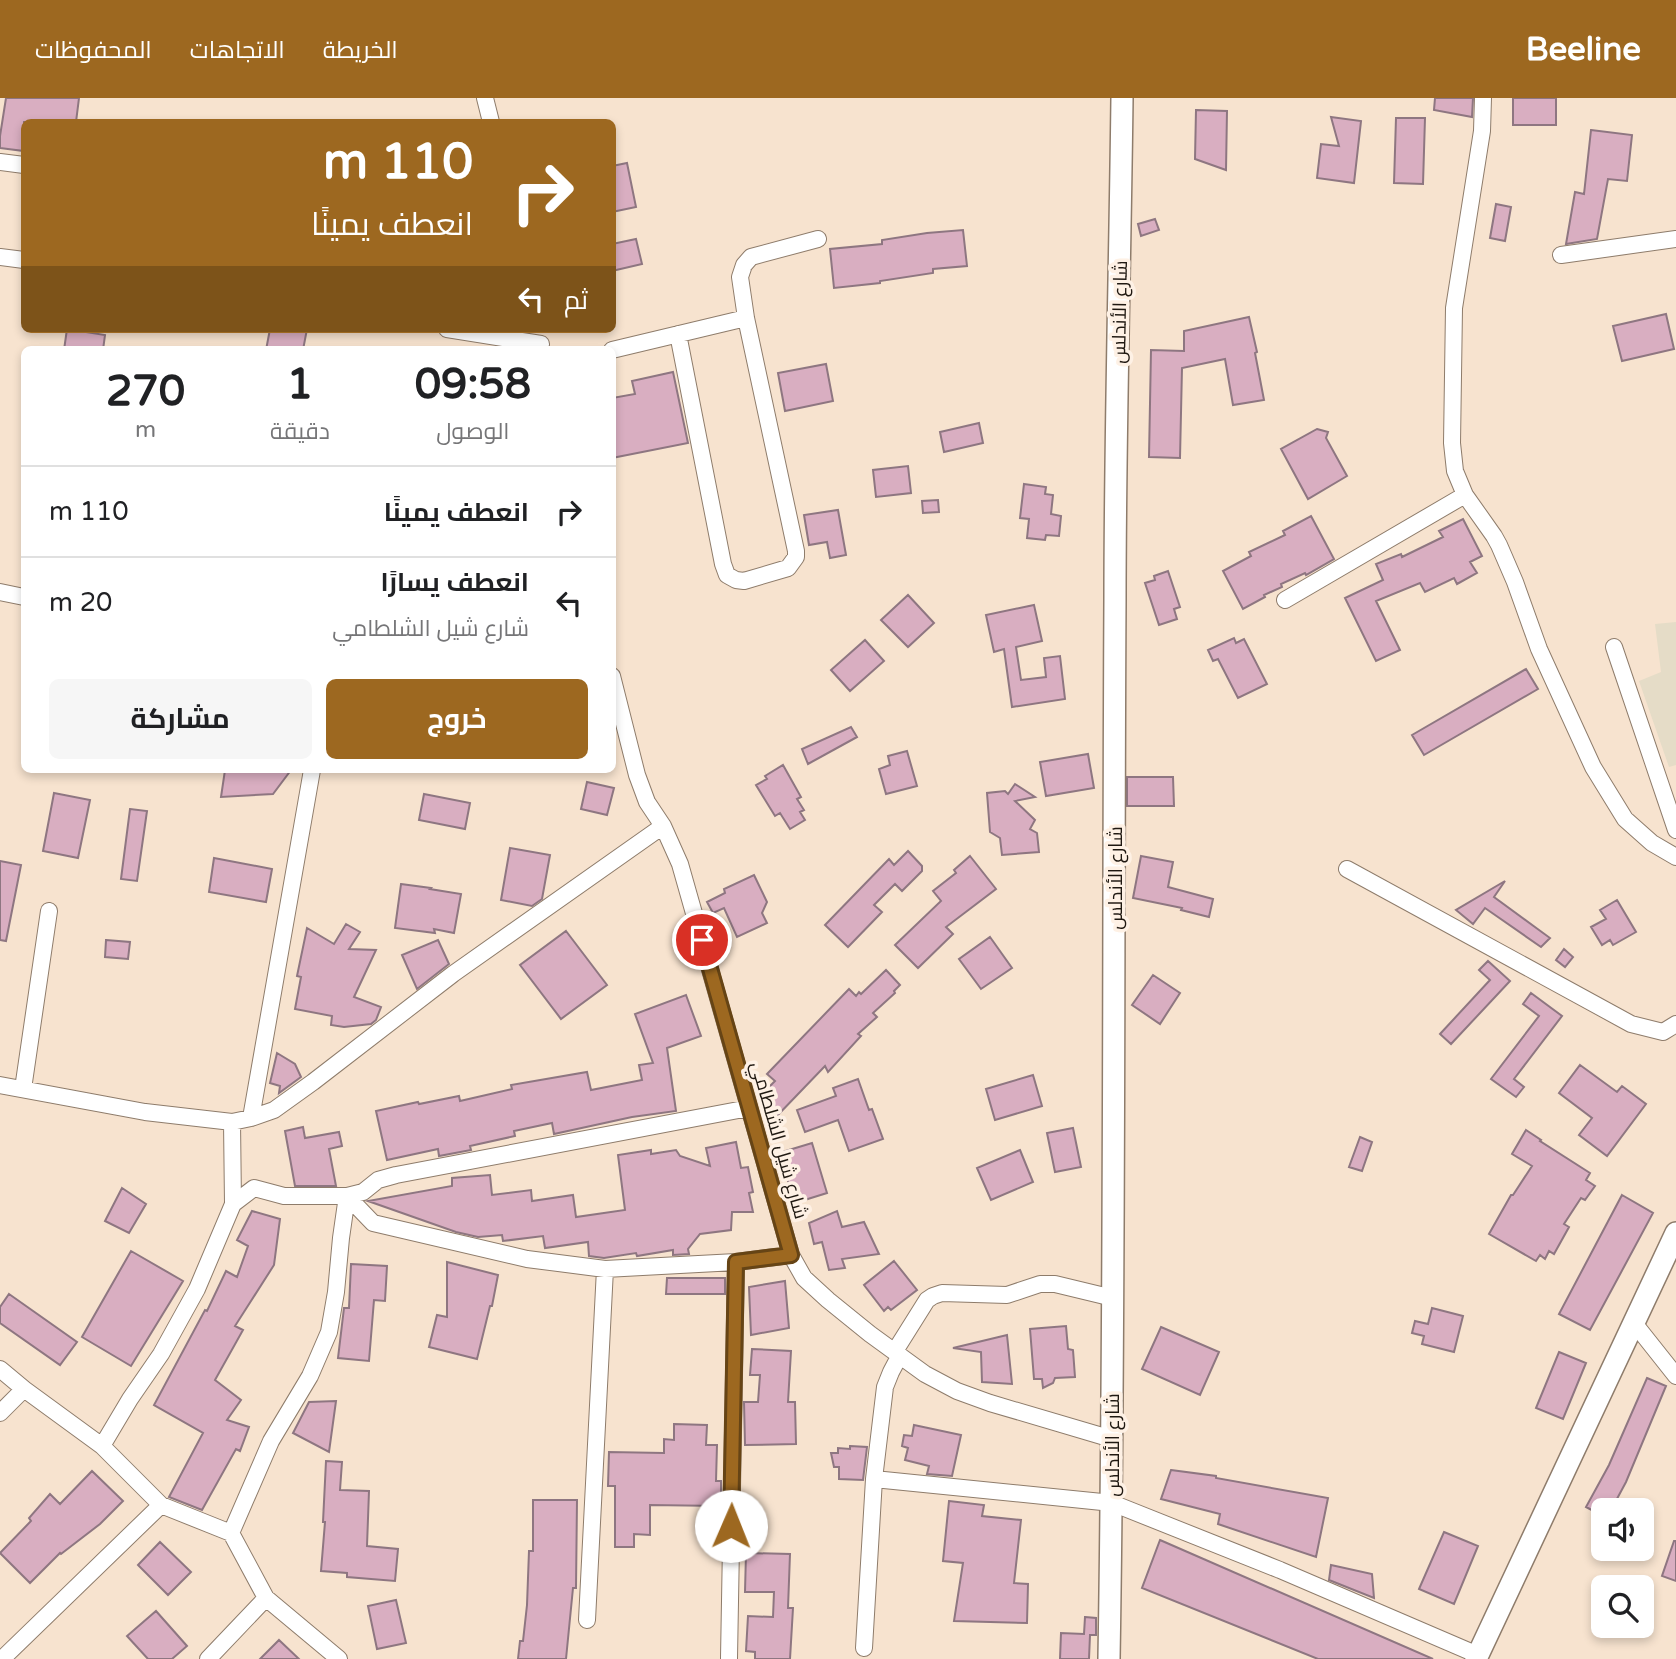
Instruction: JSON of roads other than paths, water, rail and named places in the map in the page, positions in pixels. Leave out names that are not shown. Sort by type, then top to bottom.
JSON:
[{"type":"main road","name":"شارع الأندلس","points":[[1110,1659],[1115,598],[1122,98]]},
{"type":"main road","points":[[1477,1657],[1676,1233]]},
{"type":"street","points":[[485,98],[490,119]]},
{"type":"street","points":[[1483,98],[1482,131],[1454,308],[1452,460],[1465,495],[1499,545],[1539,649],[1593,767],[1625,819],[1652,843],[1676,857]]},
{"type":"street","points":[[0,162],[21,165]]},
{"type":"street","points":[[678,334],[727,575],[744,581],[788,568],[796,557],[796,551],[746,318],[740,277],[744,265],[751,257],[818,239]]},
{"type":"street","points":[[1561,255],[1676,239]]},
{"type":"street","points":[[0,257],[21,260]]},
{"type":"street","points":[[616,349],[746,318]]},
{"type":"street","points":[[478,333],[540,341]]},
{"type":"street","points":[[1285,600],[1465,495]]},
{"type":"street","points":[[0,592],[21,596]]},
{"type":"street","points":[[1614,648],[1676,830]]},
{"type":"street","name":"شارع شيل الشلطامي","points":[[616,706],[636,775],[647,802],[663,826],[680,864],[791,1255],[804,1278],[870,1334],[925,1374],[957,1391],[1112,1439]]},
{"type":"street","points":[[251,1118],[311,773]]},
{"type":"street","points":[[0,1085],[145,1112],[232,1122],[277,1108],[453,974],[663,826]]},
{"type":"street","points":[[1347,869],[1631,1024],[1663,1032],[1676,1024]]},
{"type":"street","points":[[23,1089],[49,911]]},
{"type":"street","points":[[233,1204],[254,1188],[284,1196],[347,1196],[363,1192],[378,1180],[396,1175],[749,1108]]},
{"type":"street","points":[[102,1446],[161,1354],[197,1289],[233,1204],[232,1122]]},
{"type":"street","points":[[347,1196],[373,1223],[527,1259],[605,1269],[736,1262],[791,1255]]},
{"type":"street","points":[[231,1533],[271,1441],[310,1376],[329,1332],[347,1196]]},
{"type":"street","points":[[729,1658],[736,1262]]},
{"type":"street","points":[[587,1620],[605,1269]]},
{"type":"street","points":[[864,1648],[874,1479],[885,1388],[898,1353],[927,1300],[942,1293],[1007,1295],[1040,1284],[1055,1284],[1113,1298]]},
{"type":"street","points":[[1634,1323],[1676,1376]]},
{"type":"street","points":[[0,1369],[102,1446],[161,1505],[231,1533],[266,1598],[339,1659]]},
{"type":"street","points":[[0,1413],[24,1389]]},
{"type":"street","points":[[874,1479],[1112,1503],[1280,1570],[1477,1657]]},
{"type":"street","points":[[2,1659],[161,1505]]},
{"type":"street","points":[[208,1659],[266,1598]]}]
